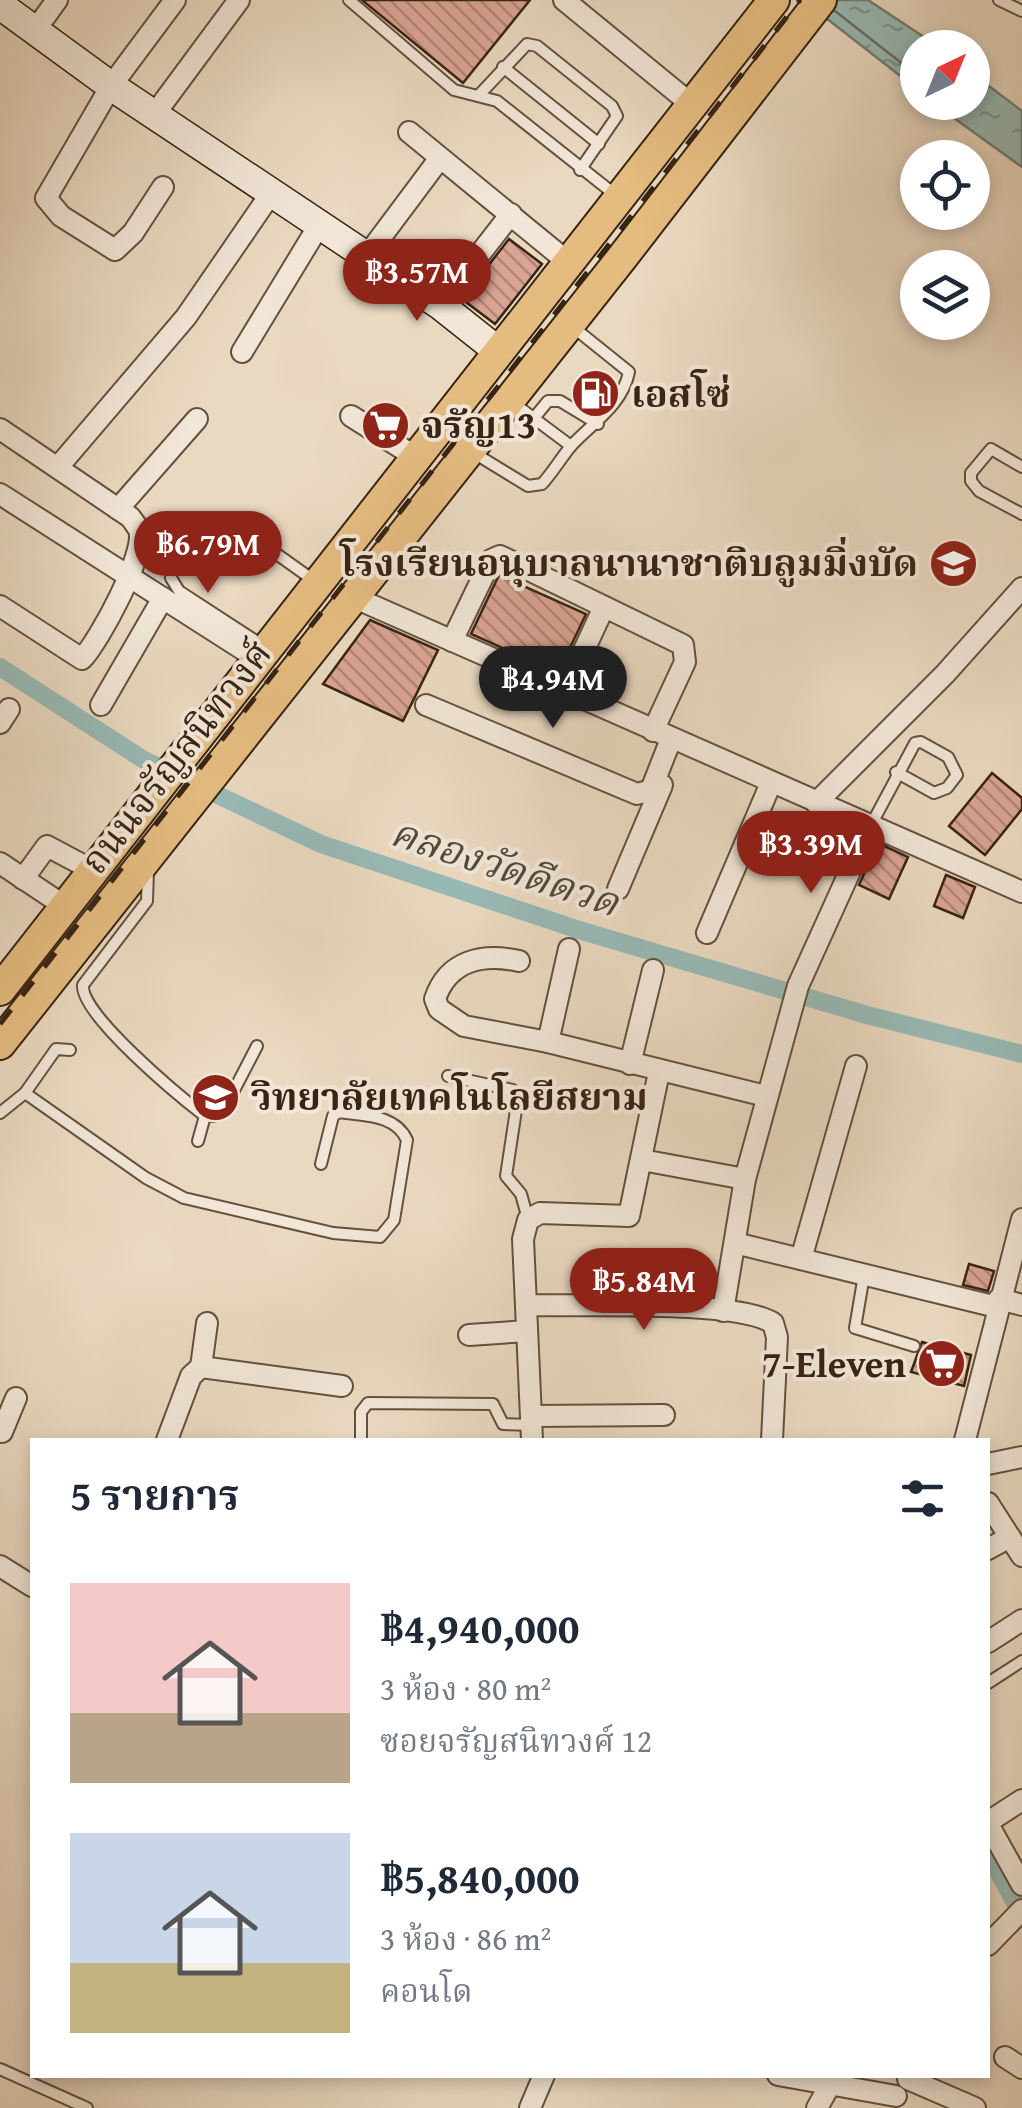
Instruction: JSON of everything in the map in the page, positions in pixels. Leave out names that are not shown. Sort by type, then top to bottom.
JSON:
[{"type":"main road","name":"ถนนจรัญสนิทวงศ์","points":[[0,990],[774,0]]},
{"type":"main road","name":"ถนนจรัญสนิทวงศ์","points":[[0,1044],[469,450],[522,409],[570,324],[821,0]]},
{"type":"main road","points":[[2,12],[36,29],[111,86],[321,222],[440,305],[498,351]]},
{"type":"street","points":[[36,29],[58,0]]},
{"type":"street","points":[[163,186],[134,233],[115,250],[48,204],[48,188],[111,86],[176,0]]},
{"type":"street","points":[[154,115],[238,0]]},
{"type":"street","points":[[564,0],[691,104]]},
{"type":"street","points":[[409,132],[568,262]]},
{"type":"street","points":[[366,257],[440,158]]},
{"type":"street","points":[[58,468],[186,317],[272,192]]},
{"type":"street","points":[[440,305],[511,214]]},
{"type":"street","points":[[242,352],[321,222]]},
{"type":"street","points":[[351,416],[414,456]]},
{"type":"street","points":[[118,508],[197,419]]},
{"type":"street","points":[[0,429],[118,508],[139,530],[128,577],[82,658],[0,606]]},
{"type":"street","points":[[0,494],[128,577],[262,653]]},
{"type":"street","points":[[426,704],[637,794],[652,790],[687,652],[683,645],[500,556],[491,560],[452,641]]},
{"type":"street","points":[[816,803],[945,674],[1022,588]]},
{"type":"street","points":[[353,597],[1022,892]]},
{"type":"street","points":[[101,705],[163,598]]},
{"type":"street","points":[[564,691],[604,607]]},
{"type":"street","points":[[618,889],[668,738]]},
{"type":"street","points":[[707,934],[771,783]]},
{"type":"street","points":[[723,1311],[746,1180],[797,990],[870,827]]},
{"type":"street","points":[[24,878],[47,846],[94,871]]},
{"type":"street","points":[[0,863],[66,906]]},
{"type":"street","points":[[548,1042],[569,949]]},
{"type":"street","points":[[519,961],[483,956],[470,960],[445,979],[434,999],[450,1019],[464,1026],[548,1042],[766,1096]]},
{"type":"street","points":[[630,1064],[653,970]]},
{"type":"street","points":[[801,1258],[856,1066]]},
{"type":"street","points":[[660,1072],[629,1216],[540,1214],[528,1220],[523,1239],[532,1427],[664,1415]]},
{"type":"street","points":[[642,1160],[746,1180]]},
{"type":"street","points":[[965,1438],[1022,1219]]},
{"type":"street","points":[[735,1243],[998,1303],[1022,1305]]},
{"type":"street","points":[[527,1305],[723,1311],[762,1316],[773,1323],[777,1369],[772,1438]]},
{"type":"street","points":[[169,1438],[191,1376],[201,1367],[207,1323]]},
{"type":"street","points":[[468,1335],[527,1331]]},
{"type":"street","points":[[201,1367],[342,1386]]},
{"type":"street","points":[[1,1433],[16,1398]]},
{"type":"street","points":[[990,1464],[1022,1457]]},
{"type":"street","points":[[990,1506],[1022,1556]]},
{"type":"street","points":[[990,1548],[1010,1536]]},
{"type":"street","points":[[0,1566],[30,1585]]},
{"type":"street","points":[[990,1641],[1022,1620]]},
{"type":"street","points":[[1022,1800],[990,1826],[1022,1885]]},
{"type":"street","points":[[990,1944],[1019,1912]]},
{"type":"street","points":[[530,2108],[543,2078]]},
{"type":"street","points":[[798,2078],[901,2089],[975,2108]]},
{"type":"street","points":[[817,2108],[831,2083]]},
{"type":"lane","points":[[349,0],[454,90],[497,101],[619,198]]},
{"type":"lane","points":[[999,0],[1022,11]]},
{"type":"lane","points":[[480,94],[527,44],[537,46],[612,106],[617,116],[580,170]]},
{"type":"lane","points":[[503,67],[599,144]]},
{"type":"lane","points":[[469,450],[528,486],[542,484],[572,446],[598,424],[622,390],[628,372],[570,324]]},
{"type":"lane","points":[[522,409],[560,401],[598,424]]},
{"type":"lane","points":[[522,409],[572,446]]},
{"type":"lane","points":[[1022,468],[991,450],[971,473],[979,490],[1022,514]]},
{"type":"lane","points":[[262,653],[179,591],[170,578],[174,559],[211,518],[232,523],[317,582]]},
{"type":"lane","points":[[870,827],[896,772],[910,747],[920,742],[948,758],[957,775],[947,788],[934,793],[896,772]]},
{"type":"lane","points":[[147,859],[147,901],[84,984],[82,994],[96,1015],[205,1116],[214,1116],[230,1098],[258,1046]]},
{"type":"lane","points":[[0,1113],[26,1093],[56,1049],[70,1050]]},
{"type":"lane","points":[[448,1076],[512,1090],[518,1097],[506,1176],[521,1194],[528,1220]]},
{"type":"lane","points":[[26,1093],[146,1178],[184,1198],[333,1233],[380,1237],[394,1220],[407,1140],[402,1129],[391,1120],[338,1112],[333,1116],[321,1164]]},
{"type":"lane","points":[[198,1141],[205,1116]]},
{"type":"lane","points":[[864,1274],[855,1328],[914,1346]]},
{"type":"lane","points":[[360,1438],[361,1412],[368,1403],[493,1404],[503,1424],[532,1427]]},
{"type":"lane","points":[[990,1682],[1022,1661]]},
{"type":"lane","points":[[0,2070],[88,2108]]},
{"type":"water","points":[[803,0],[868,0],[913,30],[900,30],[900,76]]},
{"type":"water","points":[[990,87],[1022,111],[1022,167],[990,144],[990,140],[957,120],[990,120]]},
{"type":"building","points":[[362,0],[530,0],[463,83]]},
{"type":"building","points":[[509,239],[542,264],[495,324],[462,299]]},
{"type":"building","points":[[499,575],[586,614],[558,673],[471,634]]},
{"type":"building","points":[[370,620],[438,650],[403,721],[323,684]]},
{"type":"building","points":[[992,773],[1022,798],[1022,809],[985,855],[949,826]]},
{"type":"building","points":[[878,843],[908,857],[889,899],[859,885]]},
{"type":"building","points":[[946,875],[975,887],[963,918],[934,906]]},
{"type":"building","points":[[969,1264],[994,1271],[988,1291],[963,1285]]},
{"type":"building","name":"7-Eleven","points":[[922,1342],[971,1355],[964,1386],[911,1372]]},
{"type":"waterway","name":"คลองวัดดีดวด","points":[[0,667],[144,760],[321,844],[579,930],[867,1015],[1022,1054]]},
{"type":"waterway","points":[[990,1856],[1022,1916]]},
{"type":"railway","points":[[0,1024],[800,0]]},
{"type":"place","name":"เอสโซ่","points":[[596,394]]},
{"type":"place","name":"จรัญ13","points":[[386,425]]},
{"type":"place","name":"โรงเรียนอนุบาลนานาชาติบลูมมิ่งบัด","points":[[953,563]]},
{"type":"place","name":"วิทยาลัยเทคโนโลยีสยาม","points":[[216,1097]]},
{"type":"place","name":"7-Eleven","points":[[941,1364]]}]
